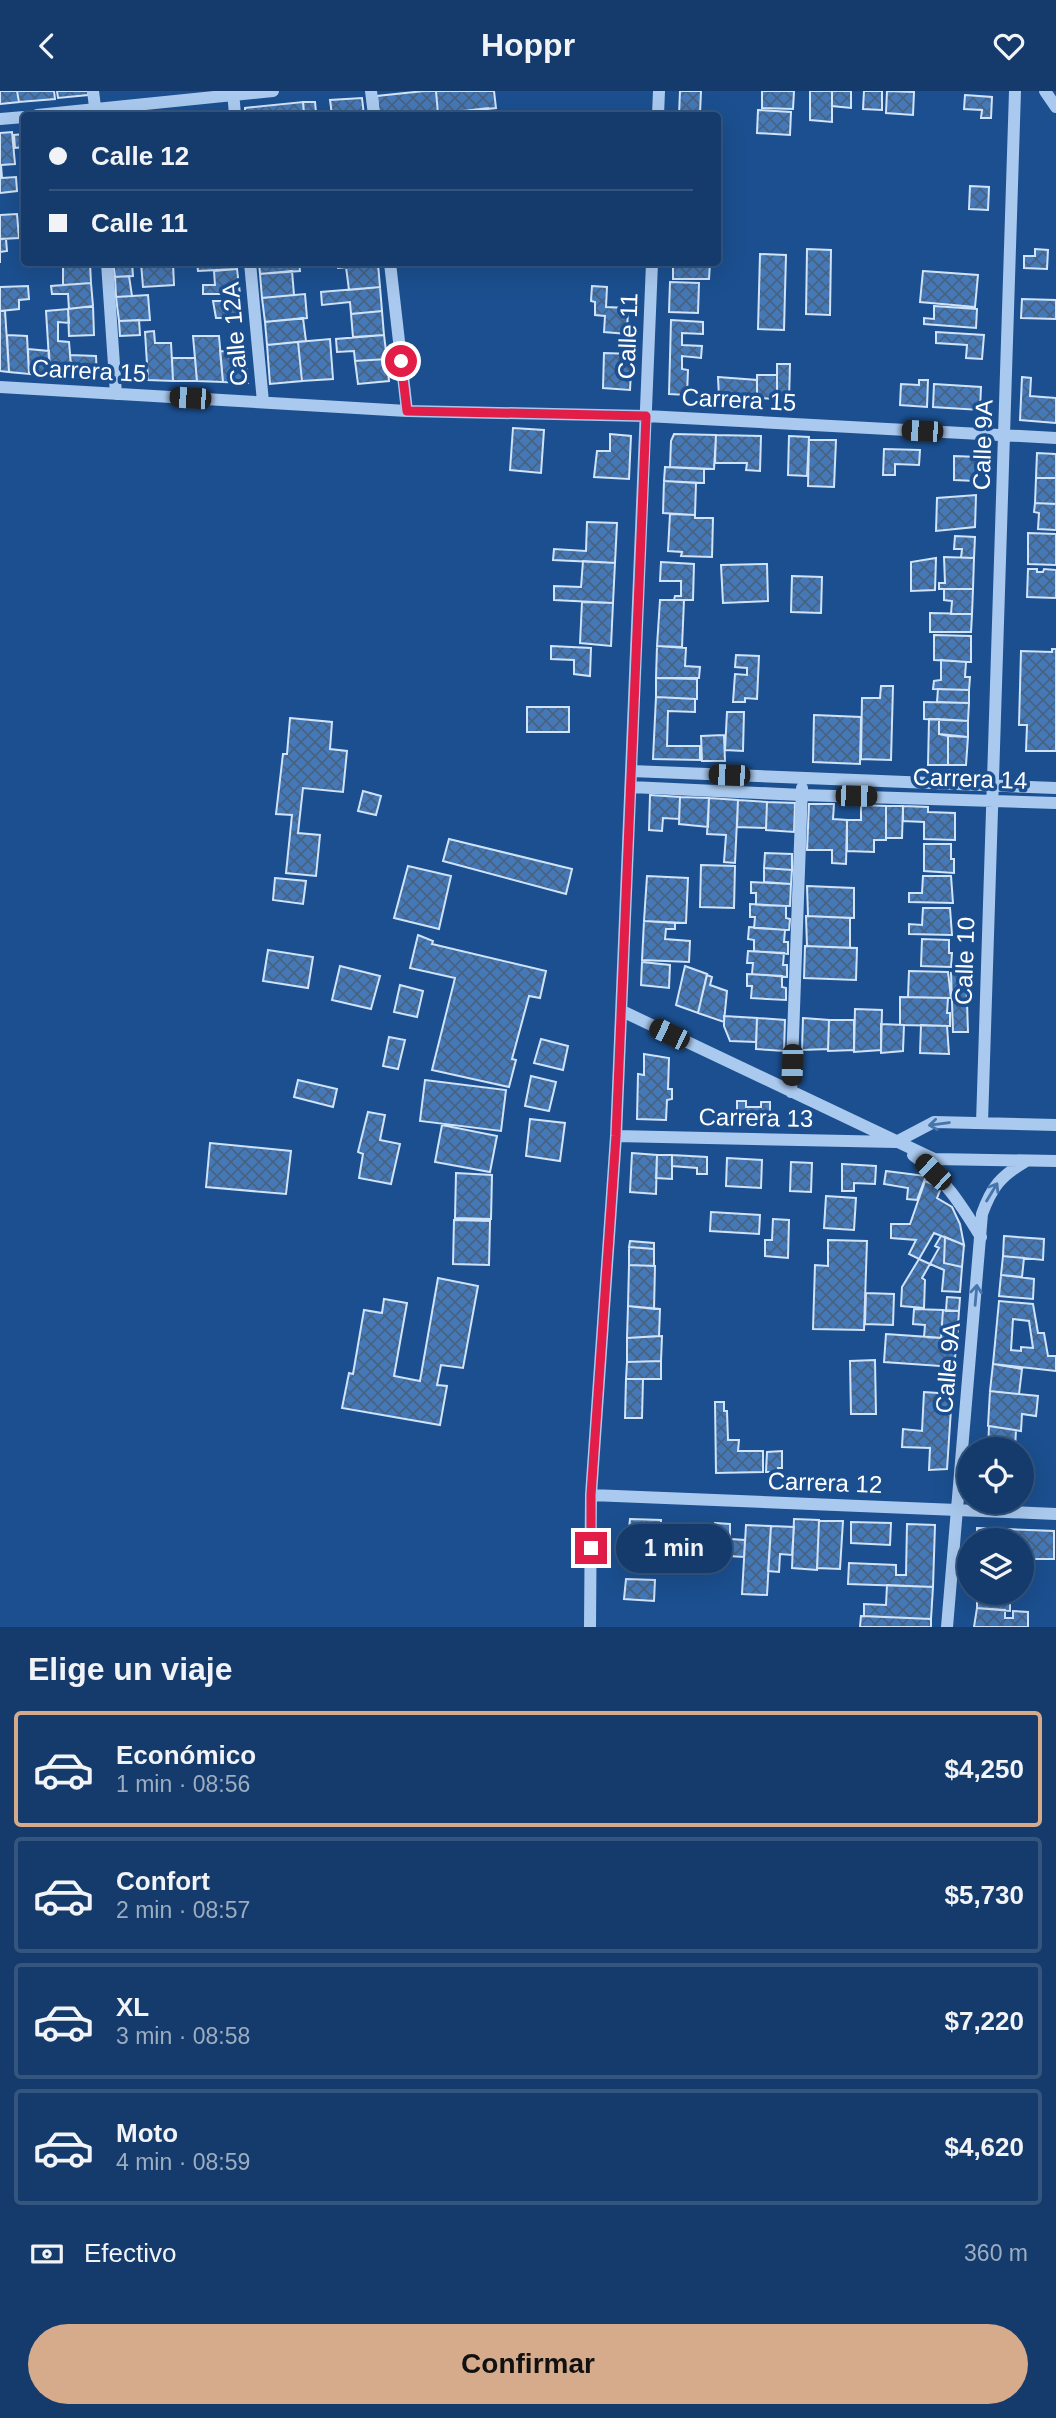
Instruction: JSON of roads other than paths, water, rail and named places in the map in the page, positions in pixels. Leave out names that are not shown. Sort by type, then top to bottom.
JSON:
[{"type":"street","points":[[93,91],[96,112],[233,93],[273,91]]},
{"type":"street","points":[[372,91],[374,112]]},
{"type":"street","points":[[658,112],[659,91]]},
{"type":"street","name":"Calle 9A","points":[[991,800],[1015,91]]},
{"type":"street","points":[[1045,91],[1056,107]]},
{"type":"street","points":[[233,93],[235,112]]},
{"type":"street","points":[[0,119],[21,117]]},
{"type":"street","points":[[107,266],[116,394]]},
{"type":"street","name":"Calle 12A","points":[[250,266],[263,402]]},
{"type":"street","points":[[390,266],[407,411]]},
{"type":"street","name":"Calle 11","points":[[590,1627],[591,1495],[616,1136],[652,266]]},
{"type":"street","name":"Carrera 15","points":[[0,387],[407,411],[646,416],[1056,438]]},
{"type":"street","points":[[631,771],[1056,788]]},
{"type":"street","points":[[790,1092],[803,778]]},
{"type":"street","name":"Carrera 14","points":[[631,787],[1056,803]]},
{"type":"street","name":"Calle 10","points":[[982,1123],[991,800]]},
{"type":"street","points":[[622,1011],[896,1142],[922,1161],[945,1184],[981,1237]]},
{"type":"street","name":"Carrera 13","points":[[896,1142],[934,1122],[1056,1125]]},
{"type":"street","name":"Carrera 13","points":[[616,1136],[896,1142],[934,1159],[1056,1161]]},
{"type":"street","name":"Calle 9A","points":[[963,1437],[982,1214],[990,1191],[1005,1174],[1026,1161]]},
{"type":"street","name":"Carrera 12","points":[[591,1495],[957,1510]]},
{"type":"street","name":"Calle 9A","points":[[947,1627],[957,1510]]},
{"type":"street","name":"Carrera 12","points":[[1034,1513],[1056,1514]]}]
